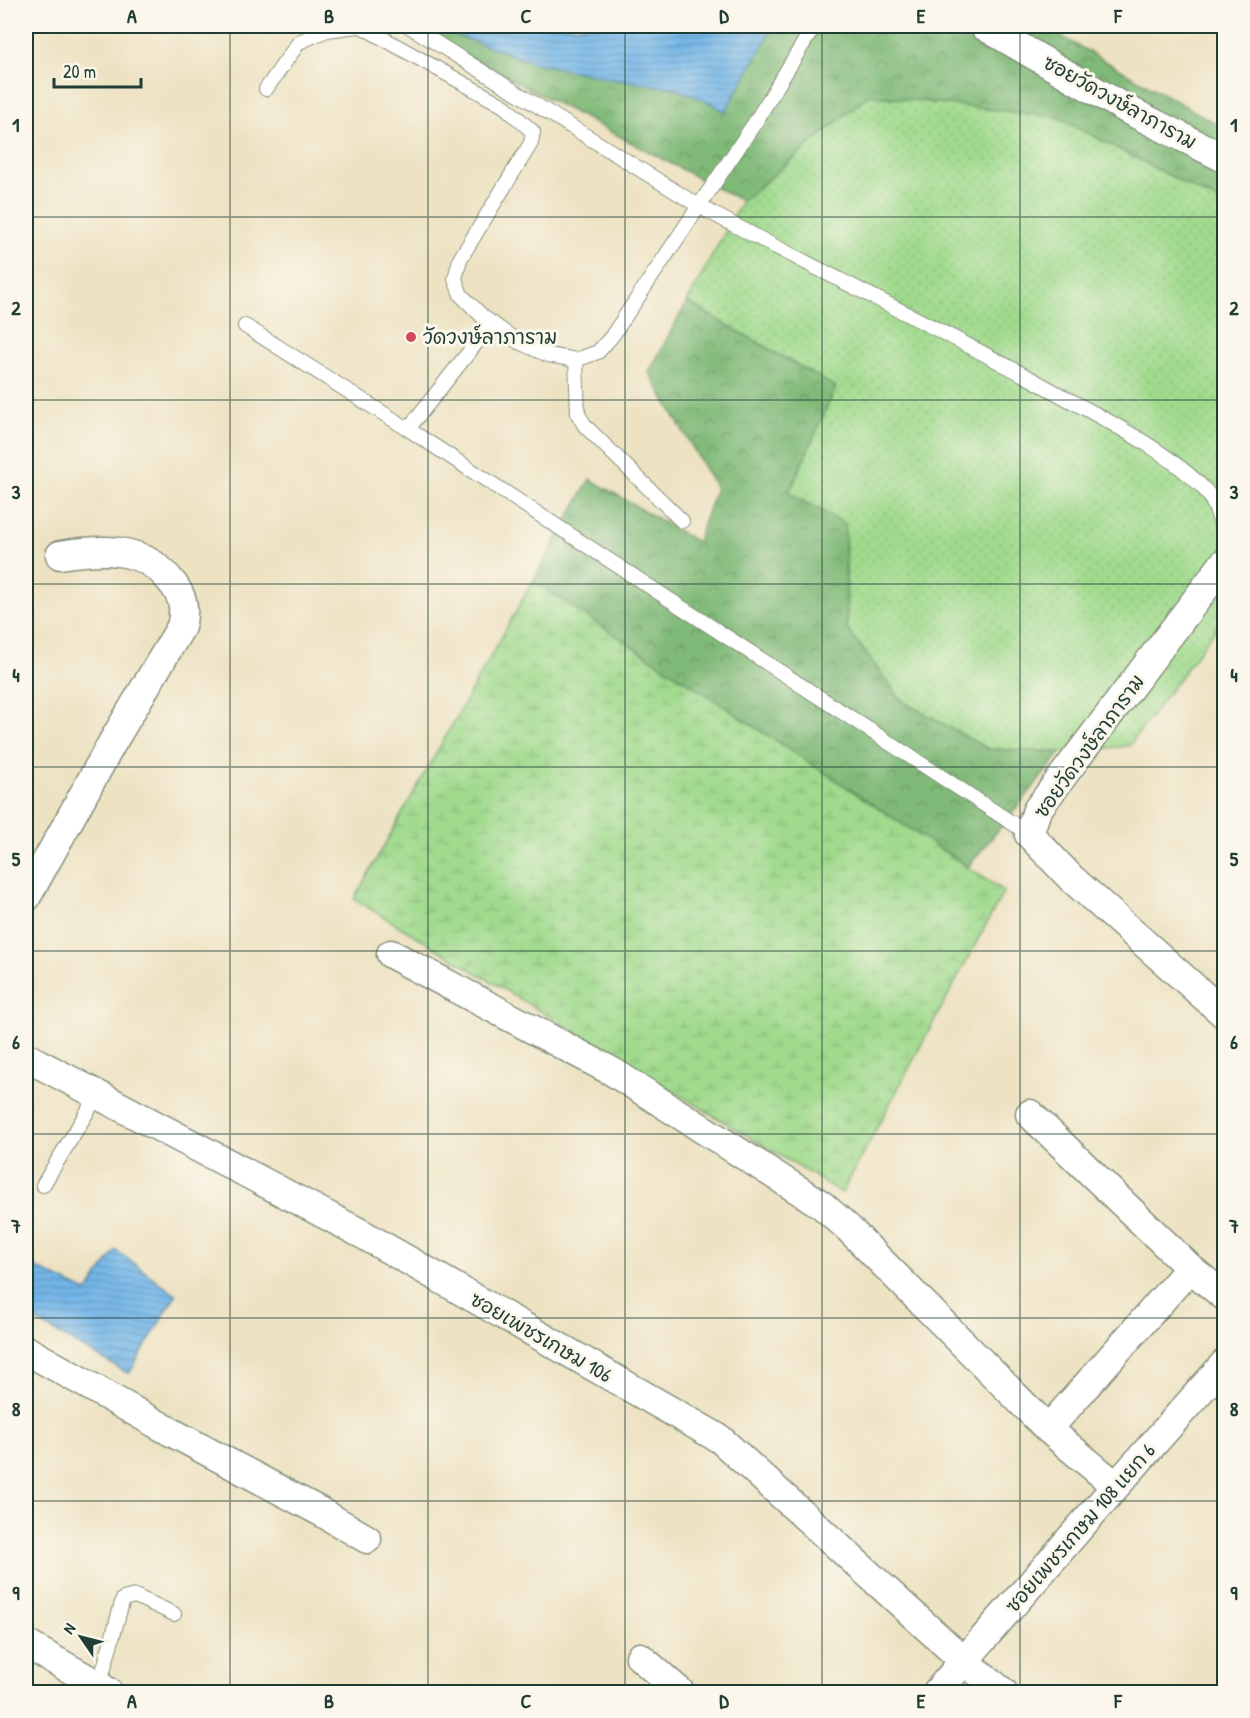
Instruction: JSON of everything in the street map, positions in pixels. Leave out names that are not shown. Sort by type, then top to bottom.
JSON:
[{"type":"street","name":"ซอยวัดวงษ์ลาภาราม","points":[[984,26],[1128,110],[1224,158]]},
{"type":"street","points":[[26,898],[112,743],[182,627],[184,615],[184,602],[177,588],[154,564],[139,556],[108,551],[60,555]]},
{"type":"street","name":"ซอยวัดวงษ์ลาภาราม","points":[[1224,563],[1037,810],[1029,834],[1071,878],[1224,1014]]},
{"type":"street","points":[[391,954],[612,1072],[822,1205],[848,1227],[1048,1430],[1116,1486]]},
{"type":"street","name":"ซอยเพชรเกษม 106","points":[[26,1057],[362,1234],[720,1439],[964,1661],[1003,1692]]},
{"type":"street","points":[[1030,1114],[1190,1268],[1224,1296]]},
{"type":"street","points":[[1048,1430],[1190,1268]]},
{"type":"street","points":[[26,1350],[367,1539]]},
{"type":"street","name":"ซอยเพชรเกษม 108 แยก 6","points":[[937,1692],[1224,1364]]},
{"type":"street","points":[[26,1644],[103,1689]]},
{"type":"street","points":[[640,1658],[680,1692]]},
{"type":"lane","points":[[266,89],[298,42],[327,30],[360,26],[504,106],[533,132],[531,142],[460,259],[455,279],[461,295],[492,323],[517,341],[548,355],[576,360],[598,352],[612,336],[754,124],[814,26]]},
{"type":"lane","points":[[409,26],[699,206],[1015,369],[1126,431],[1184,471],[1208,493],[1224,532]]},
{"type":"lane","points":[[408,429],[492,323]]},
{"type":"lane","points":[[245,326],[408,429],[1029,834]]},
{"type":"lane","points":[[576,360],[578,414],[585,426],[682,521]]},
{"type":"lane","points":[[43,1185],[98,1094]]},
{"type":"lane","points":[[103,1689],[123,1599],[135,1596],[174,1614]]},
{"type":"green space","points":[[410,26],[447,26],[456,35],[535,63],[612,79],[675,88],[711,103],[725,112],[774,26],[1043,26],[1224,128],[1224,200],[1220,202],[1057,117],[869,95],[742,201]]},
{"type":"green space","points":[[869,95],[1057,117],[1220,202],[1224,200],[1224,618],[1129,746],[1062,752],[988,749],[902,701],[847,629],[845,524],[789,493],[835,387],[687,302],[742,201]]},
{"type":"green space","points":[[687,302],[836,387],[789,493],[845,524],[847,629],[902,701],[988,749],[1062,752],[968,867],[533,581],[590,479],[697,542],[716,488],[649,372]]},
{"type":"green space","points":[[533,581],[1004,891],[842,1193],[354,899]]},
{"type":"water","points":[[447,26],[774,26],[725,112],[711,103],[675,88],[612,79],[535,63],[456,35]]},
{"type":"water","points":[[116,1250],[176,1295],[129,1374],[26,1315],[26,1263],[87,1292]]},
{"type":"place","name":"วัดวงษ์ลาภาราม","points":[[411,337]]}]
